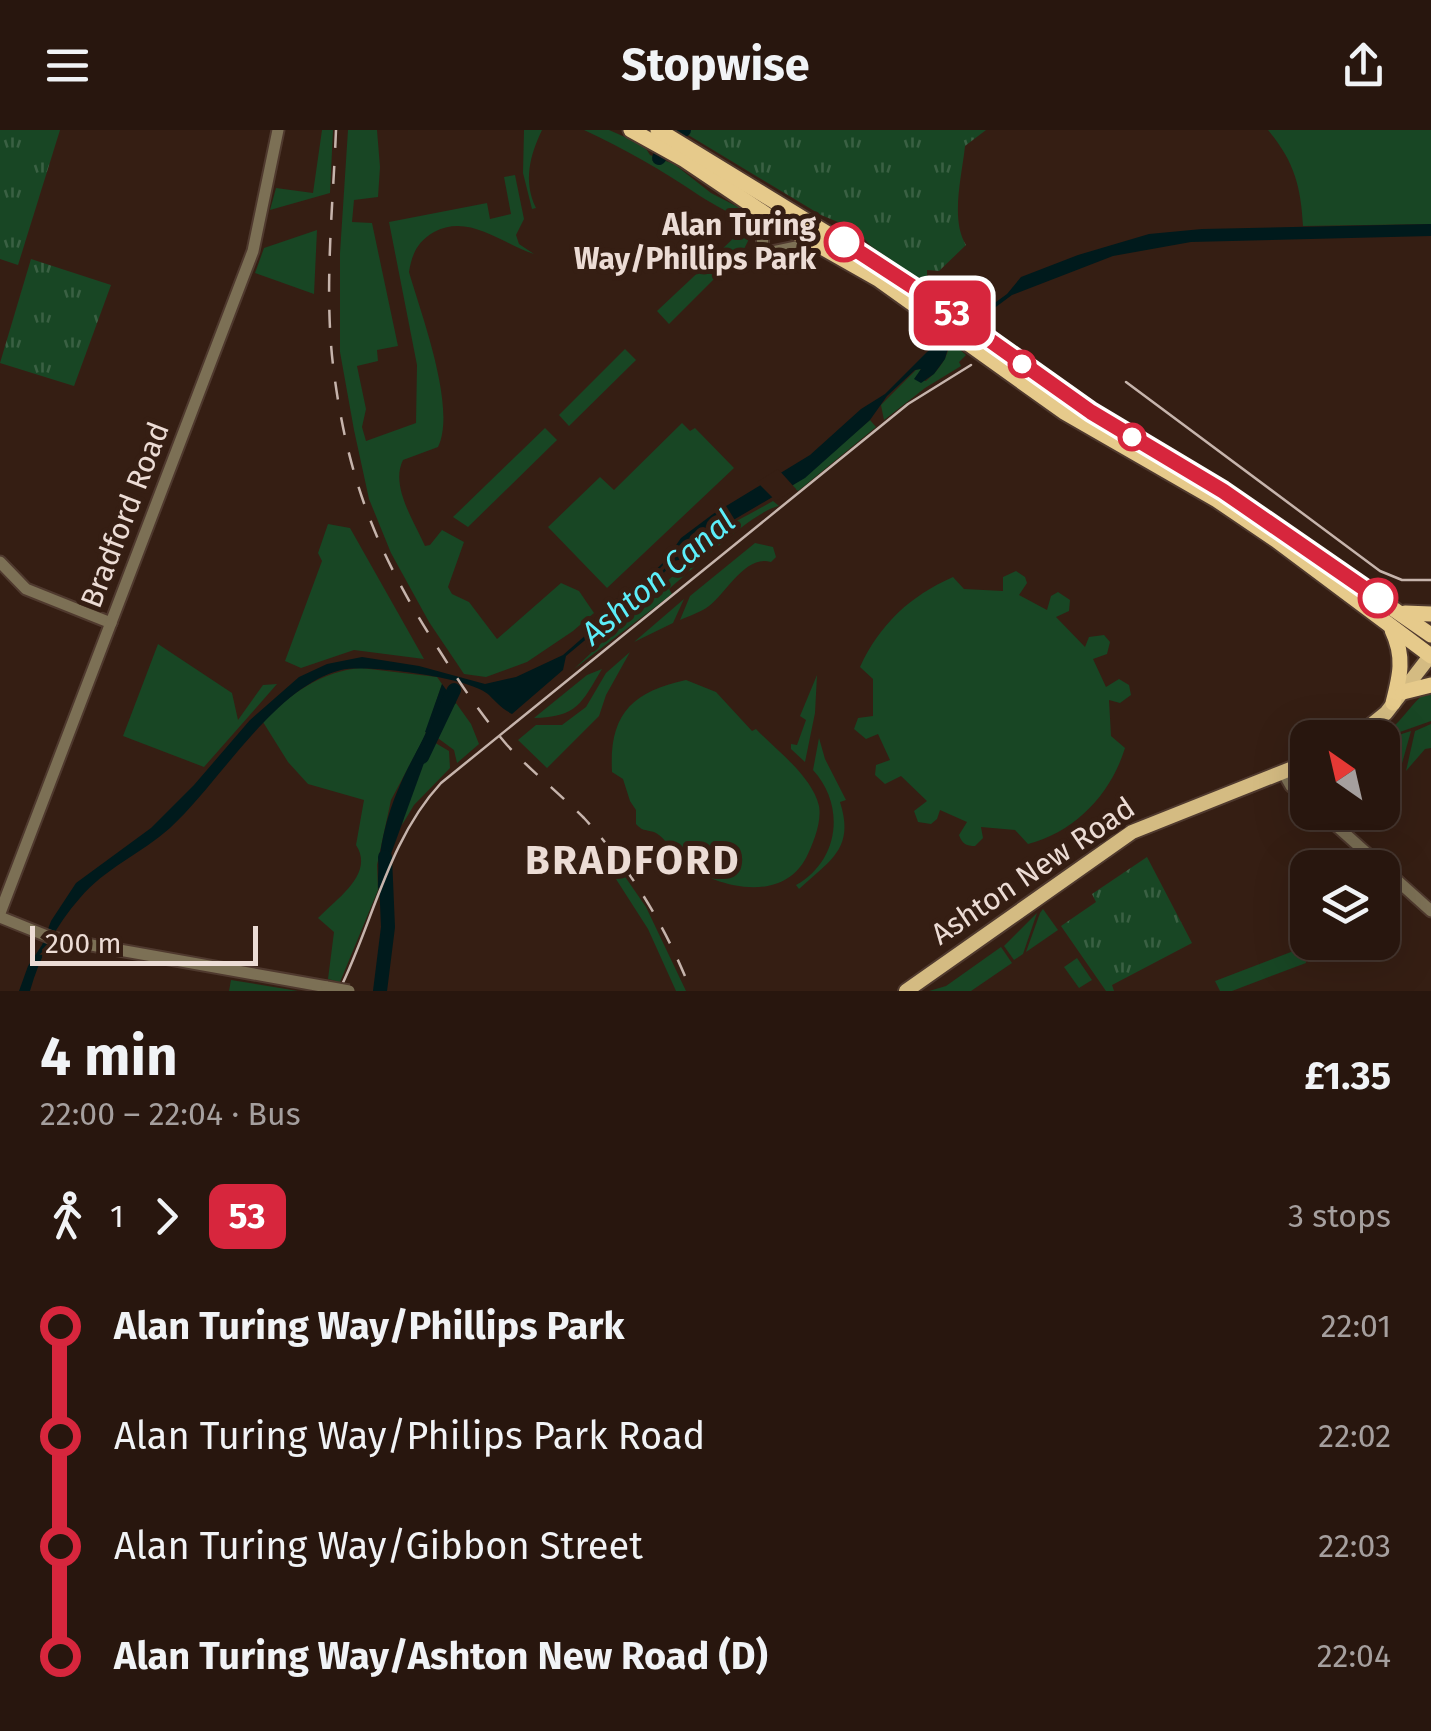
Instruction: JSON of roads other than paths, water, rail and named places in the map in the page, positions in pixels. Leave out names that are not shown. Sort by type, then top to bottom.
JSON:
[{"type":"highway","points":[[631,130],[685,160],[784,226],[946,318]]},
{"type":"highway","points":[[658,130],[794,211],[1069,405],[1276,540],[1431,655]]},
{"type":"highway","points":[[784,226],[794,211]]},
{"type":"highway","points":[[1069,405],[1223,491],[1431,635]]},
{"type":"highway","points":[[1367,592],[1425,641],[1431,655]]},
{"type":"highway","points":[[1396,611],[1414,616],[1431,614]]},
{"type":"highway","points":[[1390,628],[1400,648],[1398,698],[1431,685]]},
{"type":"main road","points":[[1374,720],[1398,698],[1431,655]]},
{"type":"main road","name":"Ashton New Road","points":[[906,991],[1132,832],[1290,769]]},
{"type":"street","name":"Bradford Road","points":[[0,915],[254,251],[278,130]]},
{"type":"street","points":[[754,206],[762,223],[762,254],[814,243]]},
{"type":"street","points":[[0,562],[26,589],[112,623]]},
{"type":"street","points":[[1283,772],[1290,784]]},
{"type":"street","points":[[1342,830],[1431,911]]},
{"type":"street","points":[[0,915],[52,938],[349,991]]},
{"type":"water","points":[[1431,224],[1431,236],[1191,242],[1113,256],[1012,295],[950,341],[945,359],[934,374],[921,383],[914,379],[921,369],[915,370],[887,396],[870,420],[805,478],[730,522],[679,560],[666,562],[637,592],[627,619],[605,629],[595,641],[596,631],[566,656],[563,670],[512,714],[478,689],[394,671],[341,670],[293,695],[170,828],[100,878],[80,898],[50,942],[30,991],[19,991],[51,921],[76,883],[151,828],[250,720],[299,677],[327,664],[362,657],[419,666],[485,684],[516,677],[563,655],[595,627],[616,599],[633,591],[665,561],[681,538],[810,455],[861,409],[885,394],[927,352],[1007,294],[1021,277],[1149,234],[1202,229]]},
{"type":"water","points":[[442,684],[456,703],[445,711],[435,736],[425,732]]},
{"type":"water","points":[[424,738],[432,741],[378,890],[381,849],[390,811]]},
{"type":"waterway","name":"Ashton Canal","points":[[633,605],[673,561]]},
{"type":"waterway","points":[[422,757],[454,690]]},
{"type":"waterway","points":[[380,991],[388,927],[385,857]]},
{"type":"tram line","points":[[339,991],[394,856],[407,830],[441,783],[908,404],[971,365]]},
{"type":"tram line","points":[[1126,382],[1380,571],[1402,580],[1431,580]]},
{"type":"railway","points":[[336,130],[329,307],[333,365],[347,445],[383,550],[419,617],[489,723],[584,818],[632,878],[659,922],[691,991]]},
{"type":"place","name":"Alan Turing Way/Phillips Park","points":[[844,242]]},
{"type":"district","name":"BRADFORD","points":[[633,860]]}]
